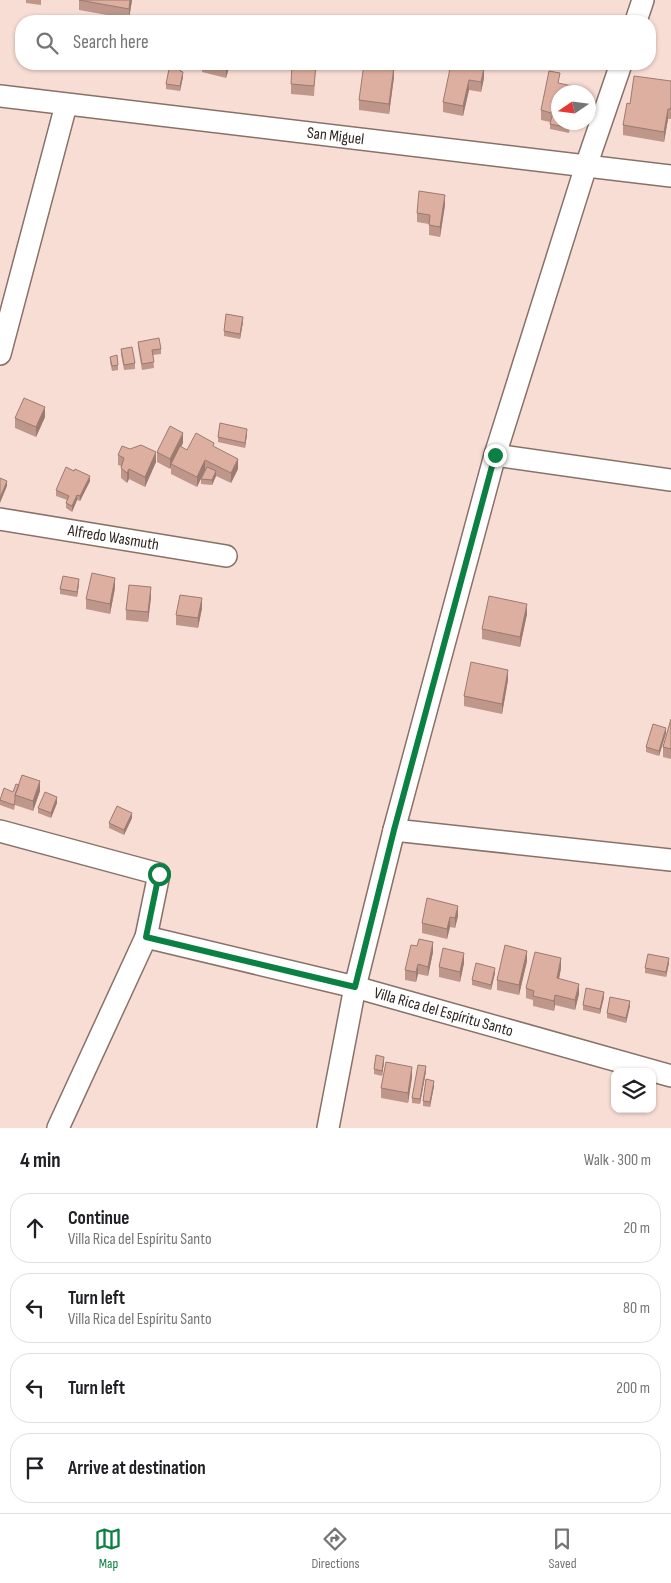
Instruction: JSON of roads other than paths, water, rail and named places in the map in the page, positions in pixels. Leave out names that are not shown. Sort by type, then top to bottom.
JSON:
[{"type":"street","points":[[638,15],[643,0]]},
{"type":"street","points":[[328,1128],[355,987],[394,830],[495,455],[586,166],[619,70]]},
{"type":"street","name":"San Miguel","points":[[0,96],[671,176]]},
{"type":"street","points":[[0,354],[66,105]]},
{"type":"street","points":[[495,455],[671,480]]},
{"type":"street","name":"Alfredo Wasmuth","points":[[0,519],[226,556]]},
{"type":"street","points":[[394,830],[671,860]]},
{"type":"street","points":[[0,831],[159,874],[146,937],[58,1128]]},
{"type":"street","name":"Villa Rica del Espíritu Santo","points":[[146,937],[355,987],[671,1076]]}]
